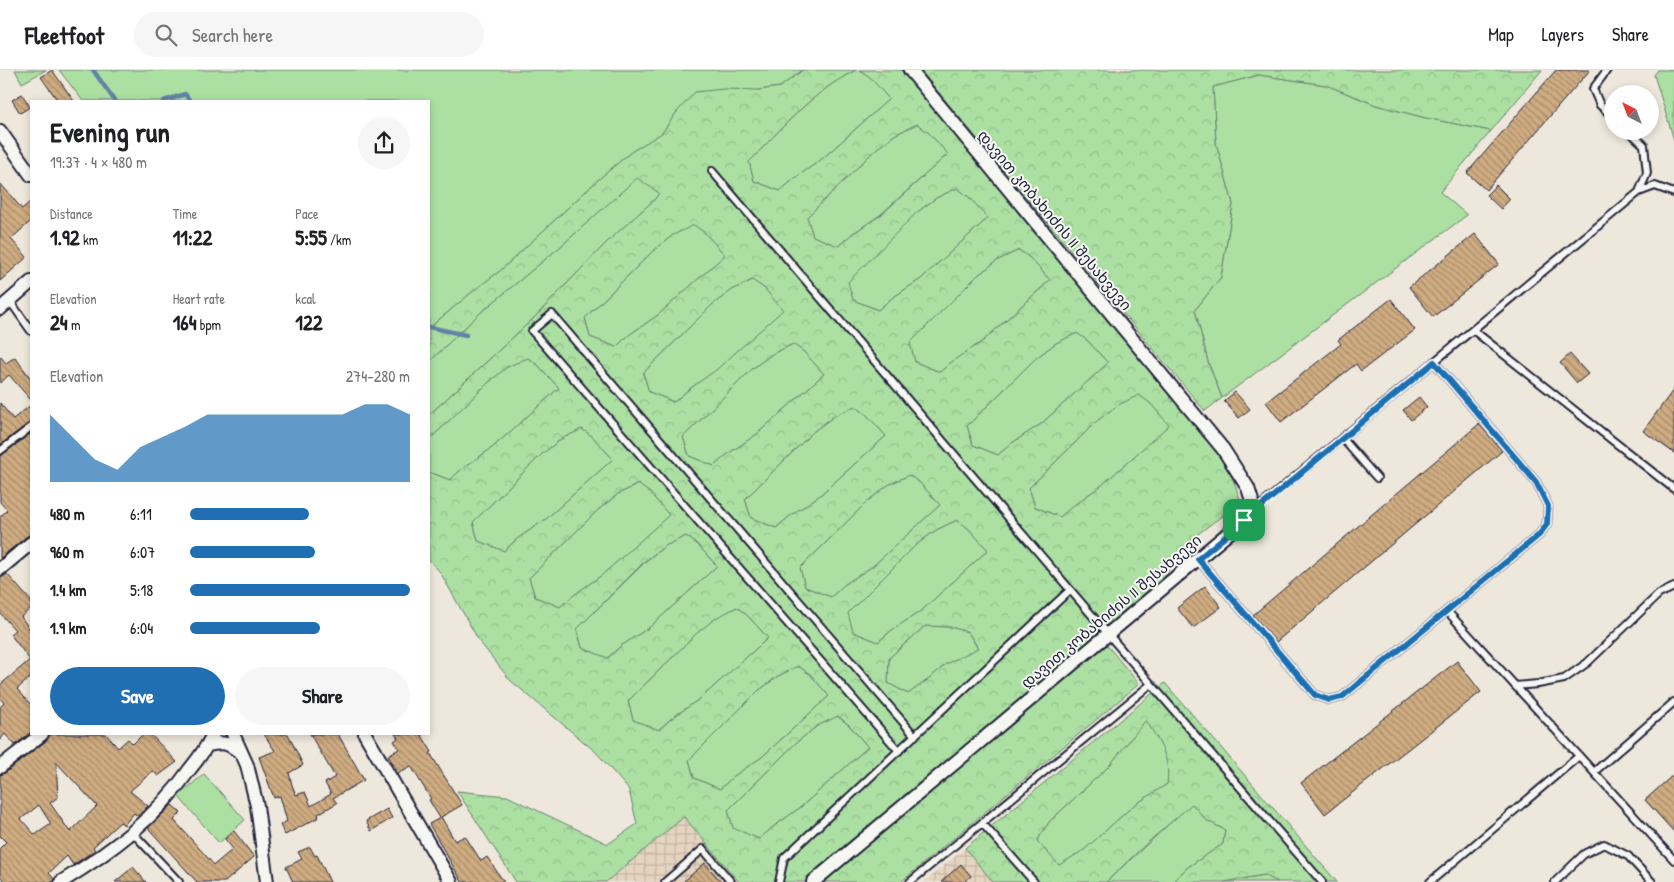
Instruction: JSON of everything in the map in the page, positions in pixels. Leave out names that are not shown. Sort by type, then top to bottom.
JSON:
[{"type":"street","name":"დავით კობახიძის II შესახვევი","points":[[813,882],[1244,520],[1252,501],[1248,488],[1224,449],[910,70]]},
{"type":"street","points":[[0,131],[30,174]]},
{"type":"street","points":[[5,305],[30,283]]},
{"type":"street","points":[[0,569],[30,544]]},
{"type":"street","points":[[0,768],[41,735]]},
{"type":"street","points":[[233,735],[247,765],[257,806],[267,882]]},
{"type":"street","points":[[366,735],[451,882]]},
{"type":"street","points":[[61,882],[94,862],[133,833],[176,789],[210,740],[230,745],[242,754]]},
{"type":"lane","points":[[1604,109],[1600,105],[1592,89],[1607,70]]},
{"type":"lane","points":[[1639,140],[1644,145],[1647,173],[1639,192]]},
{"type":"lane","points":[[712,171],[1322,882]]},
{"type":"lane","points":[[1244,520],[1639,192],[1655,186],[1674,193]]},
{"type":"lane","points":[[5,305],[30,330]]},
{"type":"lane","points":[[899,751],[532,331],[552,314],[915,736]]},
{"type":"lane","points":[[1473,330],[1674,489]]},
{"type":"lane","points":[[1198,559],[1315,695],[1329,700],[1342,697],[1539,535],[1547,524],[1548,506],[1536,482],[1434,362]]},
{"type":"lane","points":[[0,451],[30,429]]},
{"type":"lane","points":[[1342,438],[1377,478]]},
{"type":"lane","points":[[1515,686],[1564,679],[1587,663],[1659,594],[1674,586]]},
{"type":"lane","points":[[778,882],[784,858],[1070,590]]},
{"type":"lane","points":[[1446,611],[1674,860]]},
{"type":"lane","points":[[910,882],[1151,684]]},
{"type":"lane","points":[[1594,772],[1674,702]]},
{"type":"lane","points":[[1430,882],[1579,756]]},
{"type":"lane","points":[[982,823],[1034,882]]},
{"type":"lane","points":[[133,833],[179,882]]},
{"type":"lane","points":[[1554,882],[1584,854],[1604,844],[1628,856],[1652,882]]},
{"type":"lane","points":[[665,882],[703,849],[731,882]]},
{"type":"shaded area","points":[[684,816],[739,882],[606,882]]},
{"type":"shaded area","points":[[965,848],[993,882],[924,882]]},
{"type":"green space","points":[[15,70],[46,70],[22,83]]},
{"type":"green space","points":[[59,70],[803,70],[780,87],[759,90],[676,113],[662,133],[631,152],[599,179],[500,271],[430,327],[430,100],[82,100]]},
{"type":"green space","points":[[803,70],[856,70],[826,89],[798,112],[749,162],[754,181],[780,191],[822,159],[889,99],[870,77],[860,70],[901,70],[1219,452],[1233,479],[1240,499],[1233,510],[1194,537],[1176,555],[1164,579],[805,882],[739,882],[684,817],[606,882],[516,882],[457,791],[507,796],[608,844],[637,824],[629,790],[597,753],[510,680],[479,641],[440,572],[430,561],[430,472],[450,480],[463,468],[492,448],[559,388],[539,366],[528,358],[507,367],[430,439],[430,414],[535,317],[607,242],[655,199],[659,193],[637,178],[560,247],[479,314],[430,361],[430,327],[500,271],[599,179],[631,152],[662,133],[676,113],[695,92],[724,89],[759,90],[780,87]],"holes":[[[917,124],[928,132],[948,154],[881,215],[852,234],[838,246],[813,236],[807,217],[876,149],[896,134]],[[957,188],[968,196],[988,218],[921,279],[892,298],[878,310],[853,300],[848,282],[916,213],[936,198]],[[694,225],[705,233],[725,255],[658,315],[629,335],[616,347],[590,337],[585,318],[654,250],[673,235]],[[1019,250],[1030,258],[1050,280],[983,341],[954,360],[940,372],[915,362],[910,343],[978,275],[998,260]],[[752,280],[764,288],[783,310],[716,370],[674,402],[649,392],[643,373],[712,305],[732,290]],[[1077,333],[1088,341],[1108,363],[1041,424],[1012,443],[998,455],[973,445],[967,426],[1036,358],[1056,343]],[[793,344],[804,352],[824,374],[757,434],[714,466],[689,456],[683,437],[752,369],[772,354]],[[1139,395],[1150,403],[1169,425],[1102,485],[1060,517],[1035,507],[1029,488],[1098,420],[1118,405]],[[855,406],[866,414],[886,436],[819,496],[776,528],[751,518],[745,499],[814,431],[834,416]],[[582,429],[593,437],[613,459],[546,519],[517,539],[504,551],[478,541],[473,522],[542,454],[561,439]],[[909,475],[920,483],[940,505],[873,566],[844,585],[831,597],[805,587],[800,568],[869,500],[888,485]],[[638,484],[650,493],[669,515],[602,575],[560,607],[535,597],[529,578],[598,510],[618,494]],[[957,520],[968,528],[988,550],[921,611],[892,630],[878,642],[853,632],[848,613],[916,545],[936,530]],[[686,536],[697,544],[717,566],[650,627],[621,646],[608,658],[582,648],[577,629],[645,561],[665,546]],[[737,607],[768,638],[701,698],[672,718],[659,730],[633,720],[628,701],[697,633],[716,618]],[[925,626],[951,627],[968,632],[978,648],[946,664],[908,694],[888,683],[889,658]],[[798,666],[810,674],[829,696],[762,757],[734,776],[720,789],[694,778],[689,760],[758,691],[778,676]],[[838,716],[849,725],[868,747],[801,807],[759,839],[733,828],[728,810],[797,742],[817,726]]]},
{"type":"green space","points":[[856,70],[866,73],[889,99],[822,159],[780,191],[754,181],[749,162],[798,112],[826,89]]},
{"type":"green space","points":[[920,70],[1542,70],[1491,131],[1426,118],[1376,105],[1326,85],[1259,75],[1213,87],[1216,143],[1233,204],[1221,277],[1195,310],[1208,362],[1222,398],[1205,411]]},
{"type":"green space","points":[[1658,70],[1674,70],[1674,140],[1659,91],[1659,85],[1657,85],[1654,75]]},
{"type":"green space","points":[[1259,75],[1326,85],[1376,105],[1426,118],[1491,131],[1440,192],[1467,215],[1222,398],[1208,362],[1195,310],[1221,277],[1233,204],[1216,143],[1213,87]]},
{"type":"green space","points":[[917,124],[928,132],[948,154],[880,215],[852,234],[838,247],[813,236],[807,217],[876,149],[896,134]]},
{"type":"green space","points":[[637,177],[660,193],[607,242],[535,317],[430,414],[430,361],[479,314],[560,247]]},
{"type":"green space","points":[[957,188],[968,196],[988,218],[921,279],[892,298],[878,310],[853,300],[847,281],[916,213],[936,198]]},
{"type":"green space","points":[[694,224],[725,255],[658,315],[629,335],[616,347],[590,337],[585,318],[654,250],[673,235]]},
{"type":"green space","points":[[1019,250],[1030,258],[1050,280],[983,341],[954,360],[940,372],[915,362],[909,343],[978,275],[998,260]]},
{"type":"green space","points":[[753,280],[764,288],[784,310],[716,371],[674,402],[649,392],[643,373],[712,305],[732,290]]},
{"type":"green space","points":[[1077,333],[1088,341],[1108,363],[1041,424],[1012,443],[998,455],[973,445],[967,426],[1036,358],[1056,343]]},
{"type":"green space","points":[[793,344],[804,352],[824,374],[757,434],[714,466],[689,456],[683,437],[752,369],[772,354]]},
{"type":"green space","points":[[528,357],[559,388],[492,448],[463,468],[450,480],[430,472],[430,439],[507,367]]},
{"type":"green space","points":[[1139,394],[1170,425],[1102,485],[1060,517],[1035,507],[1029,488],[1098,420],[1118,405]]},
{"type":"green space","points":[[855,406],[866,414],[886,436],[819,496],[776,528],[751,518],[745,499],[814,431],[834,416]]},
{"type":"green space","points":[[582,429],[593,437],[613,459],[546,519],[517,539],[504,551],[478,541],[473,522],[542,454],[561,439]]},
{"type":"green space","points":[[909,475],[920,483],[940,505],[873,566],[844,585],[831,597],[805,587],[800,568],[869,500],[888,485]]},
{"type":"green space","points":[[639,484],[670,515],[602,575],[560,607],[535,597],[529,578],[598,510],[618,494]]},
{"type":"green space","points":[[957,520],[968,528],[988,550],[921,611],[892,630],[878,642],[853,632],[847,613],[916,545],[936,530]]},
{"type":"green space","points":[[686,536],[697,544],[717,566],[650,627],[621,646],[607,658],[582,648],[577,629],[646,561],[665,546]]},
{"type":"green space","points":[[737,607],[768,638],[701,698],[658,730],[633,720],[628,701],[697,633],[716,617]]},
{"type":"green space","points":[[925,626],[951,627],[968,632],[978,649],[946,664],[908,694],[888,683],[889,658]]},
{"type":"green space","points":[[1106,644],[1139,684],[901,882],[823,882]]},
{"type":"green space","points":[[798,666],[810,674],[829,696],[762,757],[734,776],[720,789],[694,778],[689,760],[758,691],[778,676]]},
{"type":"green space","points":[[1165,683],[1337,882],[1278,882],[1264,875],[1224,882],[1172,882],[1188,867],[1223,844],[1225,830],[1206,820],[1192,804],[1106,882],[993,882],[965,848]],"holes":[[[1146,720],[1166,758],[1167,784],[1133,806],[1084,850],[1059,865],[1037,841],[1049,822],[1109,766]]]},
{"type":"green space","points":[[837,716],[849,725],[868,747],[801,807],[759,839],[733,829],[728,810],[797,742],[817,726]]},
{"type":"green space","points":[[1146,719],[1166,758],[1168,784],[1133,806],[1084,850],[1059,866],[1037,841],[1049,822],[1109,766]]},
{"type":"green space","points":[[204,774],[245,820],[219,843],[178,796]]},
{"type":"green space","points":[[1192,803],[1206,820],[1225,830],[1223,844],[1188,867],[1172,882],[1106,882]]},
{"type":"green space","points":[[1265,875],[1278,882],[1224,882]]},
{"type":"building","points":[[52,70],[73,100],[57,100],[41,77]]},
{"type":"building","points":[[1556,70],[1590,70],[1486,190],[1467,173]]},
{"type":"building","points":[[22,94],[30,107],[20,113],[12,100]]},
{"type":"building","points":[[0,183],[22,209],[30,202],[30,222],[11,239],[27,257],[0,281]]},
{"type":"building","points":[[1496,185],[1510,199],[1501,209],[1486,195]]},
{"type":"building","points":[[1475,234],[1499,264],[1433,317],[1409,287]]},
{"type":"building","points":[[1391,299],[1415,330],[1361,371],[1356,364],[1281,422],[1266,402],[1341,344],[1338,340]]},
{"type":"building","points":[[1570,354],[1588,374],[1577,383],[1560,363]]},
{"type":"building","points":[[0,356],[6,363],[15,357],[30,378],[30,399],[9,375],[0,383]]},
{"type":"building","points":[[1674,389],[1674,453],[1643,431]]},
{"type":"building","points":[[1235,392],[1250,409],[1239,418],[1224,401]]},
{"type":"building","points":[[1419,397],[1427,407],[1411,420],[1403,410]]},
{"type":"building","points":[[0,403],[13,419],[30,406],[30,423],[0,445]]},
{"type":"building","points":[[1479,424],[1502,451],[1276,642],[1253,615]]},
{"type":"building","points":[[30,434],[30,534],[0,558],[0,517],[7,510],[0,502],[0,456]]},
{"type":"building","points":[[7,574],[30,600],[30,609],[21,617],[30,630],[30,660],[10,634],[15,630],[0,613],[0,579]]},
{"type":"building","points":[[1205,586],[1221,607],[1193,628],[1177,608]]},
{"type":"building","points":[[30,660],[30,678],[17,689],[30,704],[30,733],[15,745],[5,734],[0,740],[0,707],[4,703],[0,698],[0,685]]},
{"type":"building","points":[[1457,661],[1481,692],[1325,814],[1301,783]]},
{"type":"building","points":[[50,735],[107,735],[118,748],[128,739],[133,744],[142,735],[151,735],[177,762],[158,776],[153,771],[130,791],[148,806],[137,816],[134,813],[124,825],[120,822],[93,847],[95,850],[73,865],[67,856],[49,873],[54,879],[53,882],[5,882],[0,876],[0,848],[6,842],[0,836],[0,775],[47,740]],"holes":[[[56,762],[97,806],[70,832],[50,803],[58,797]],[[39,805],[51,824],[35,835],[21,819]]]},
{"type":"building","points":[[265,735],[288,735],[303,765],[289,773],[292,785],[296,795],[305,792],[311,806],[331,794],[325,783],[335,777],[311,735],[339,735],[364,780],[333,798],[337,803],[318,814],[319,817],[285,835],[280,825],[287,821],[280,796],[274,798],[259,757],[275,751]]},
{"type":"building","points":[[396,735],[422,735],[432,752],[430,753],[462,805],[441,817],[455,841],[465,836],[481,861],[487,857],[504,882],[462,882],[429,824],[440,818],[429,800],[431,799],[411,766],[398,773],[388,755],[399,749],[394,741],[398,738]]},
{"type":"building","points":[[1674,774],[1674,832],[1645,800]]},
{"type":"building","points":[[172,805],[181,813],[174,820],[214,865],[233,849],[225,839],[234,831],[254,857],[225,882],[197,882],[148,828]]},
{"type":"building","points":[[387,809],[392,818],[371,831],[366,821]]},
{"type":"building","points":[[310,847],[315,856],[317,855],[330,882],[293,882],[286,867],[302,859],[298,852]]},
{"type":"building","points":[[705,863],[721,882],[683,882]]},
{"type":"building","points":[[961,864],[971,876],[964,882],[941,882]]},
{"type":"building","points":[[133,867],[146,882],[115,882]]},
{"type":"waterway","points":[[93,70],[114,100]]},
{"type":"waterway","points":[[167,100],[185,94],[189,100]]},
{"type":"waterway","points":[[430,327],[466,335]]},
{"type":"route","points":[[1434,362],[1536,482],[1548,506],[1547,524],[1539,535],[1342,697],[1329,700],[1315,695],[1198,559],[1244,520],[1434,362]]}]
